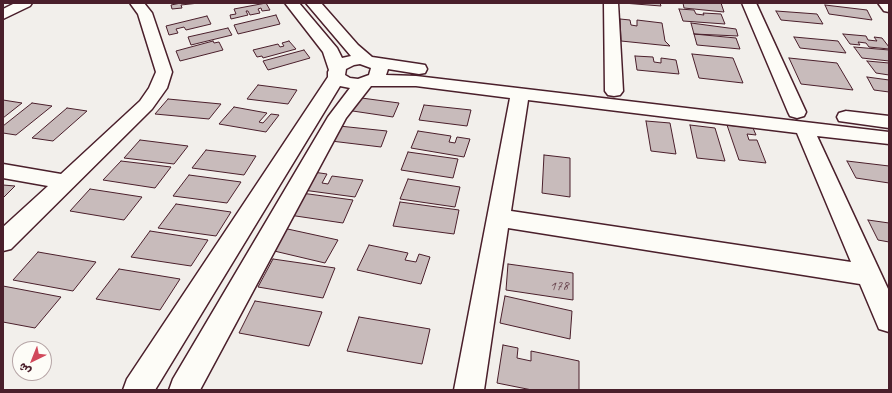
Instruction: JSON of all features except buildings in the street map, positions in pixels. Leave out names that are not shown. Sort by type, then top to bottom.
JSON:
[{"type":"street","points":[[3,15],[25,3]]},
{"type":"street","points":[[3,242],[146,105],[162,80],[164,72],[144,13],[137,3]]},
{"type":"street","points":[[292,3],[331,50],[337,73],[345,82],[405,80],[520,94],[800,120],[889,122]]},
{"type":"street","points":[[184,390],[337,117],[350,99],[368,82],[376,78],[380,69],[352,48],[313,3]]},
{"type":"street","points":[[611,3],[614,91]]},
{"type":"street","points":[[749,3],[889,320]]},
{"type":"street","points":[[884,3],[889,8]]},
{"type":"street","points":[[138,390],[337,73],[349,61],[370,61],[420,69],[614,91],[800,120],[889,138]]},
{"type":"street","points":[[469,390],[520,94]]},
{"type":"street","points":[[3,171],[66,182]]},
{"type":"street","points":[[498,218],[869,275]]}]
